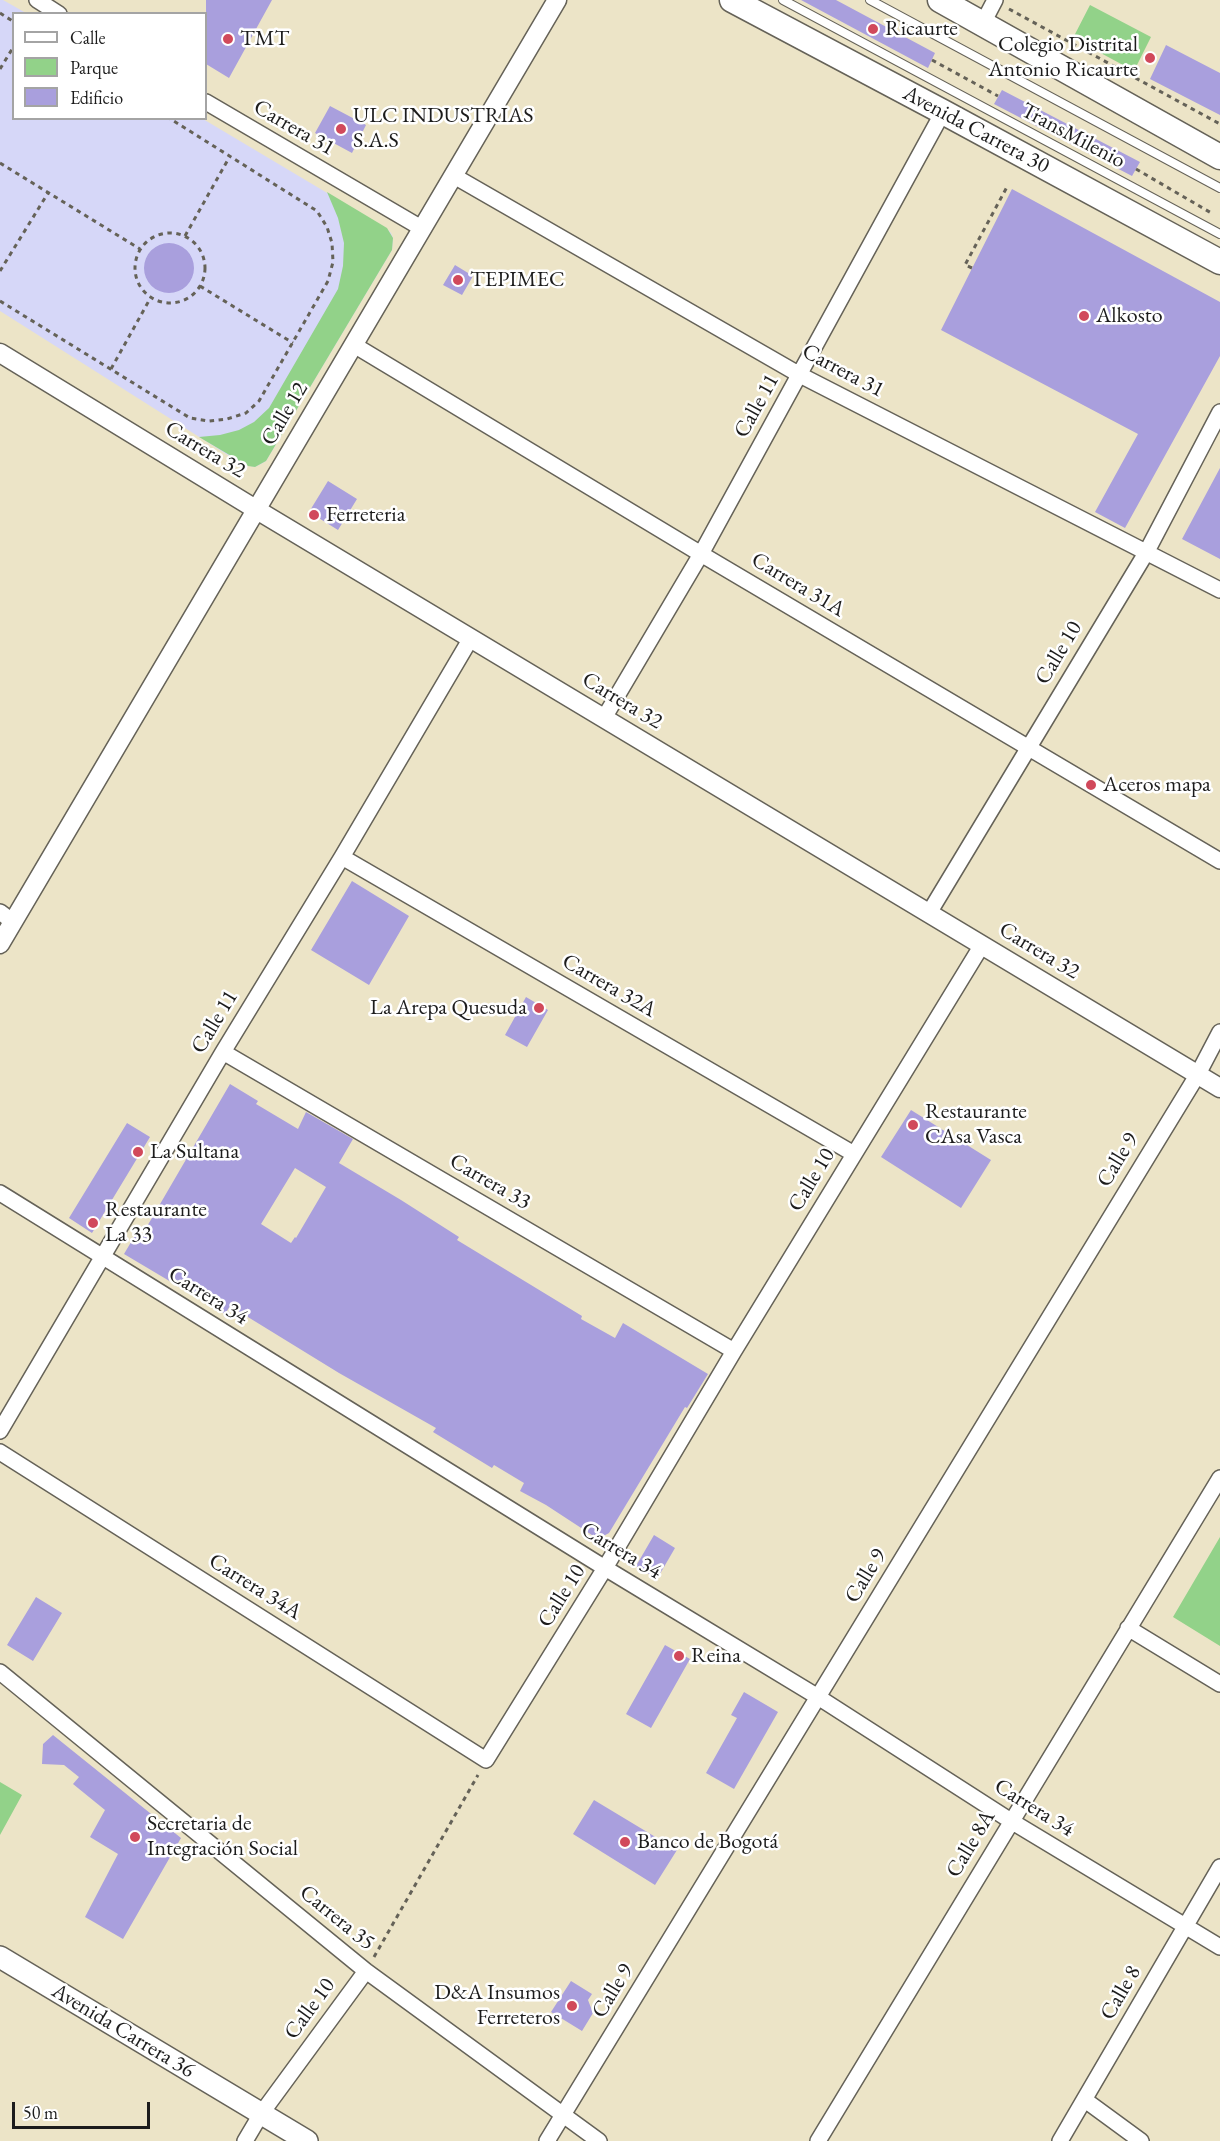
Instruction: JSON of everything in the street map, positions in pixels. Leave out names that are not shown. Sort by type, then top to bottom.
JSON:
[{"type":"highway","name":"Avenida Carrera 30","points":[[732,0],[943,111],[1220,262]]},
{"type":"highway","points":[[940,0],[1220,157]]},
{"type":"main road","name":"Avenida Carrera 36","points":[[0,1957],[307,2141]]},
{"type":"street","points":[[37,0],[56,12]]},
{"type":"street","name":"Calle 12","points":[[0,944],[6,917],[257,510],[558,0]]},
{"type":"street","points":[[983,23],[994,1]]},
{"type":"street","name":"Carrera 31","points":[[207,103],[423,229]]},
{"type":"street","name":"Calle 11","points":[[604,718],[701,554],[943,111]]},
{"type":"street","name":"Carrera 31","points":[[454,176],[800,375],[1220,590]]},
{"type":"street","name":"Carrera 31A","points":[[354,345],[701,554],[1220,861]]},
{"type":"street","name":"Carrera 32","points":[[0,353],[257,510],[1220,1088]]},
{"type":"street","name":"Calle 10","points":[[929,913],[1146,553],[1220,412]]},
{"type":"street","name":"Calle 11","points":[[0,1431],[223,1052],[342,857],[471,638]]},
{"type":"street","name":"Carrera 32A","points":[[342,857],[854,1154]]},
{"type":"street","name":"Calle 10","points":[[486,1760],[605,1568],[734,1351],[982,945]]},
{"type":"street","name":"Calle 9","points":[[547,2141],[1198,1074],[1220,1032]]},
{"type":"street","name":"Carrera 33","points":[[223,1052],[734,1351]]},
{"type":"street","name":"Carrera 34","points":[[0,1193],[605,1568],[818,1697],[1011,1821],[1220,1947]]},
{"type":"street","name":"Carrera 34A","points":[[0,1452],[486,1760]]},
{"type":"street","name":"Calle 8A","points":[[818,2141],[1220,1478]]},
{"type":"street","points":[[1128,1628],[1220,1684]]},
{"type":"street","name":"Carrera 35","points":[[0,1672],[366,1971],[599,2141]]},
{"type":"street","name":"Calle 8","points":[[1060,2141],[1220,1867]]},
{"type":"street","name":"Calle 10","points":[[245,2141],[261,2114],[366,1971]]},
{"type":"street","points":[[1085,2100],[1141,2141]]},
{"type":"lane","name":"TransMilenio","points":[[783,0],[1220,234]]},
{"type":"lane","name":"TransMilenio","points":[[870,0],[1220,188]]},
{"type":"path","points":[[994,1],[1220,124]]},
{"type":"path","points":[[0,69],[12,49]]},
{"type":"path","points":[[932,60],[998,96]]},
{"type":"path","points":[[0,301],[190,418],[209,421],[227,420],[246,413],[259,401],[328,281],[333,262],[332,243],[327,226],[317,211],[172,120]]},
{"type":"path","points":[[185,236],[230,156]]},
{"type":"path","points":[[0,163],[140,249]]},
{"type":"path","points":[[1136,169],[1220,218]]},
{"type":"path","points":[[972,268],[966,265],[1008,185]]},
{"type":"path","points":[[0,271],[48,193]]},
{"type":"path","points":[[165,232],[185,236],[197,245],[203,255],[204,279],[189,298],[178,303],[167,304],[151,297],[139,285],[135,274],[135,263],[140,249],[154,236],[165,232]]},
{"type":"path","points":[[200,286],[292,343]]},
{"type":"path","points":[[110,369],[151,297]]},
{"type":"path","name":"Calle 10","points":[[366,1971],[486,1760]]},
{"type":"shaded area","points":[[0,0],[24,12],[12,12],[12,120],[205,120],[386,228],[393,238],[392,250],[266,461],[255,467],[242,464],[0,311]]},
{"type":"green space","points":[[1090,5],[1151,37],[1134,71],[1073,38]]},
{"type":"green space","points":[[327,192],[387,228],[393,238],[392,250],[266,461],[255,467],[248,466],[199,437],[239,430],[254,422],[269,408],[338,289],[343,266],[344,243],[338,218]]},
{"type":"green space","points":[[1220,1537],[1220,1646],[1173,1617]]},
{"type":"green space","points":[[0,1782],[22,1795],[0,1835]]},
{"type":"building","name":"TMT","points":[[206,0],[272,0],[229,78],[207,65]]},
{"type":"building","points":[[801,0],[836,0],[935,53],[928,68]]},
{"type":"building","points":[[1166,45],[1220,73],[1220,115],[1150,79]]},
{"type":"building","points":[[1002,90],[1140,162],[1132,176],[994,104]]},
{"type":"building","name":"ULC INDUSTRIAS S.A.S","points":[[330,106],[366,125],[352,153],[315,133]]},
{"type":"building","name":"Alkosto","points":[[1012,189],[1220,302],[1220,356],[1125,528],[1095,512],[1138,434],[941,330]]},
{"type":"building","points":[[164,243],[174,243],[187,250],[194,263],[194,273],[187,286],[174,293],[164,293],[155,289],[148,282],[144,273],[144,263],[148,254],[155,247]]},
{"type":"building","name":"TEPIMEC","points":[[455,265],[473,276],[462,295],[443,285]]},
{"type":"building","points":[[1220,468],[1220,559],[1182,539]]},
{"type":"building","points":[[328,481],[357,499],[338,530],[309,512]]},
{"type":"building","points":[[352,881],[409,916],[369,985],[311,950]]},
{"type":"building","points":[[526,997],[548,1010],[527,1047],[505,1035]]},
{"type":"building","points":[[230,1084],[258,1101],[256,1104],[298,1129],[306,1112],[353,1139],[339,1163],[459,1237],[457,1240],[582,1316],[581,1319],[615,1338],[623,1323],[708,1374],[687,1408],[685,1407],[609,1533],[598,1539],[520,1491],[524,1483],[494,1465],[492,1468],[433,1432],[436,1428],[339,1373],[230,1306],[225,1314],[124,1254],[137,1232],[142,1235]],"holes":[[[295,1168],[326,1187],[291,1243],[261,1224]]]},
{"type":"building","points":[[911,1110],[991,1160],[961,1208],[881,1157]]},
{"type":"building","points":[[127,1123],[150,1137],[92,1233],[69,1218]]},
{"type":"building","points":[[654,1535],[675,1548],[657,1579],[636,1566]]},
{"type":"building","points":[[36,1597],[62,1613],[33,1661],[7,1645]]},
{"type":"building","points":[[665,1645],[690,1659],[651,1728],[626,1714]]},
{"type":"building","points":[[744,1692],[778,1712],[734,1789],[706,1773],[737,1718],[731,1715]]},
{"type":"building","name":"Secretaria de Integración Social","points":[[53,1735],[181,1838],[123,1939],[85,1917],[118,1854],[90,1837],[105,1810],[73,1784],[79,1777],[64,1765],[42,1764],[43,1744]]},
{"type":"building","name":"Banco de Bogotá","points":[[594,1800],[677,1850],[655,1885],[573,1834]]},
{"type":"building","name":"D&A Insumos Ferreteros","points":[[571,1981],[592,1994],[588,2000],[593,2013],[582,2031],[551,2012]]},
{"type":"place","name":"Ricaurte","points":[[873,29]]},
{"type":"place","name":"TMT","points":[[228,39]]},
{"type":"place","name":"Colegio Distrital Antonio Ricaurte","points":[[1150,58]]},
{"type":"place","name":"ULC INDUSTRIAS S.A.S","points":[[341,129]]},
{"type":"place","name":"TEPIMEC","points":[[458,280]]},
{"type":"place","name":"Alkosto","points":[[1084,316]]},
{"type":"place","name":"Ferreteria","points":[[314,515]]},
{"type":"place","name":"Aceros mapa","points":[[1091,785]]},
{"type":"place","name":"La Arepa Quesuda","points":[[539,1008]]},
{"type":"place","name":"Restaurante CAsa Vasca","points":[[913,1125]]},
{"type":"place","name":"La Sultana","points":[[138,1152]]},
{"type":"place","name":"Restaurante La 33","points":[[93,1223]]},
{"type":"place","name":"Reina","points":[[679,1656]]},
{"type":"place","name":"Secretaria de Integración Social","points":[[135,1837]]},
{"type":"place","name":"Banco de Bogotá","points":[[625,1842]]},
{"type":"place","name":"D&A Insumos Ferreteros","points":[[572,2006]]}]
